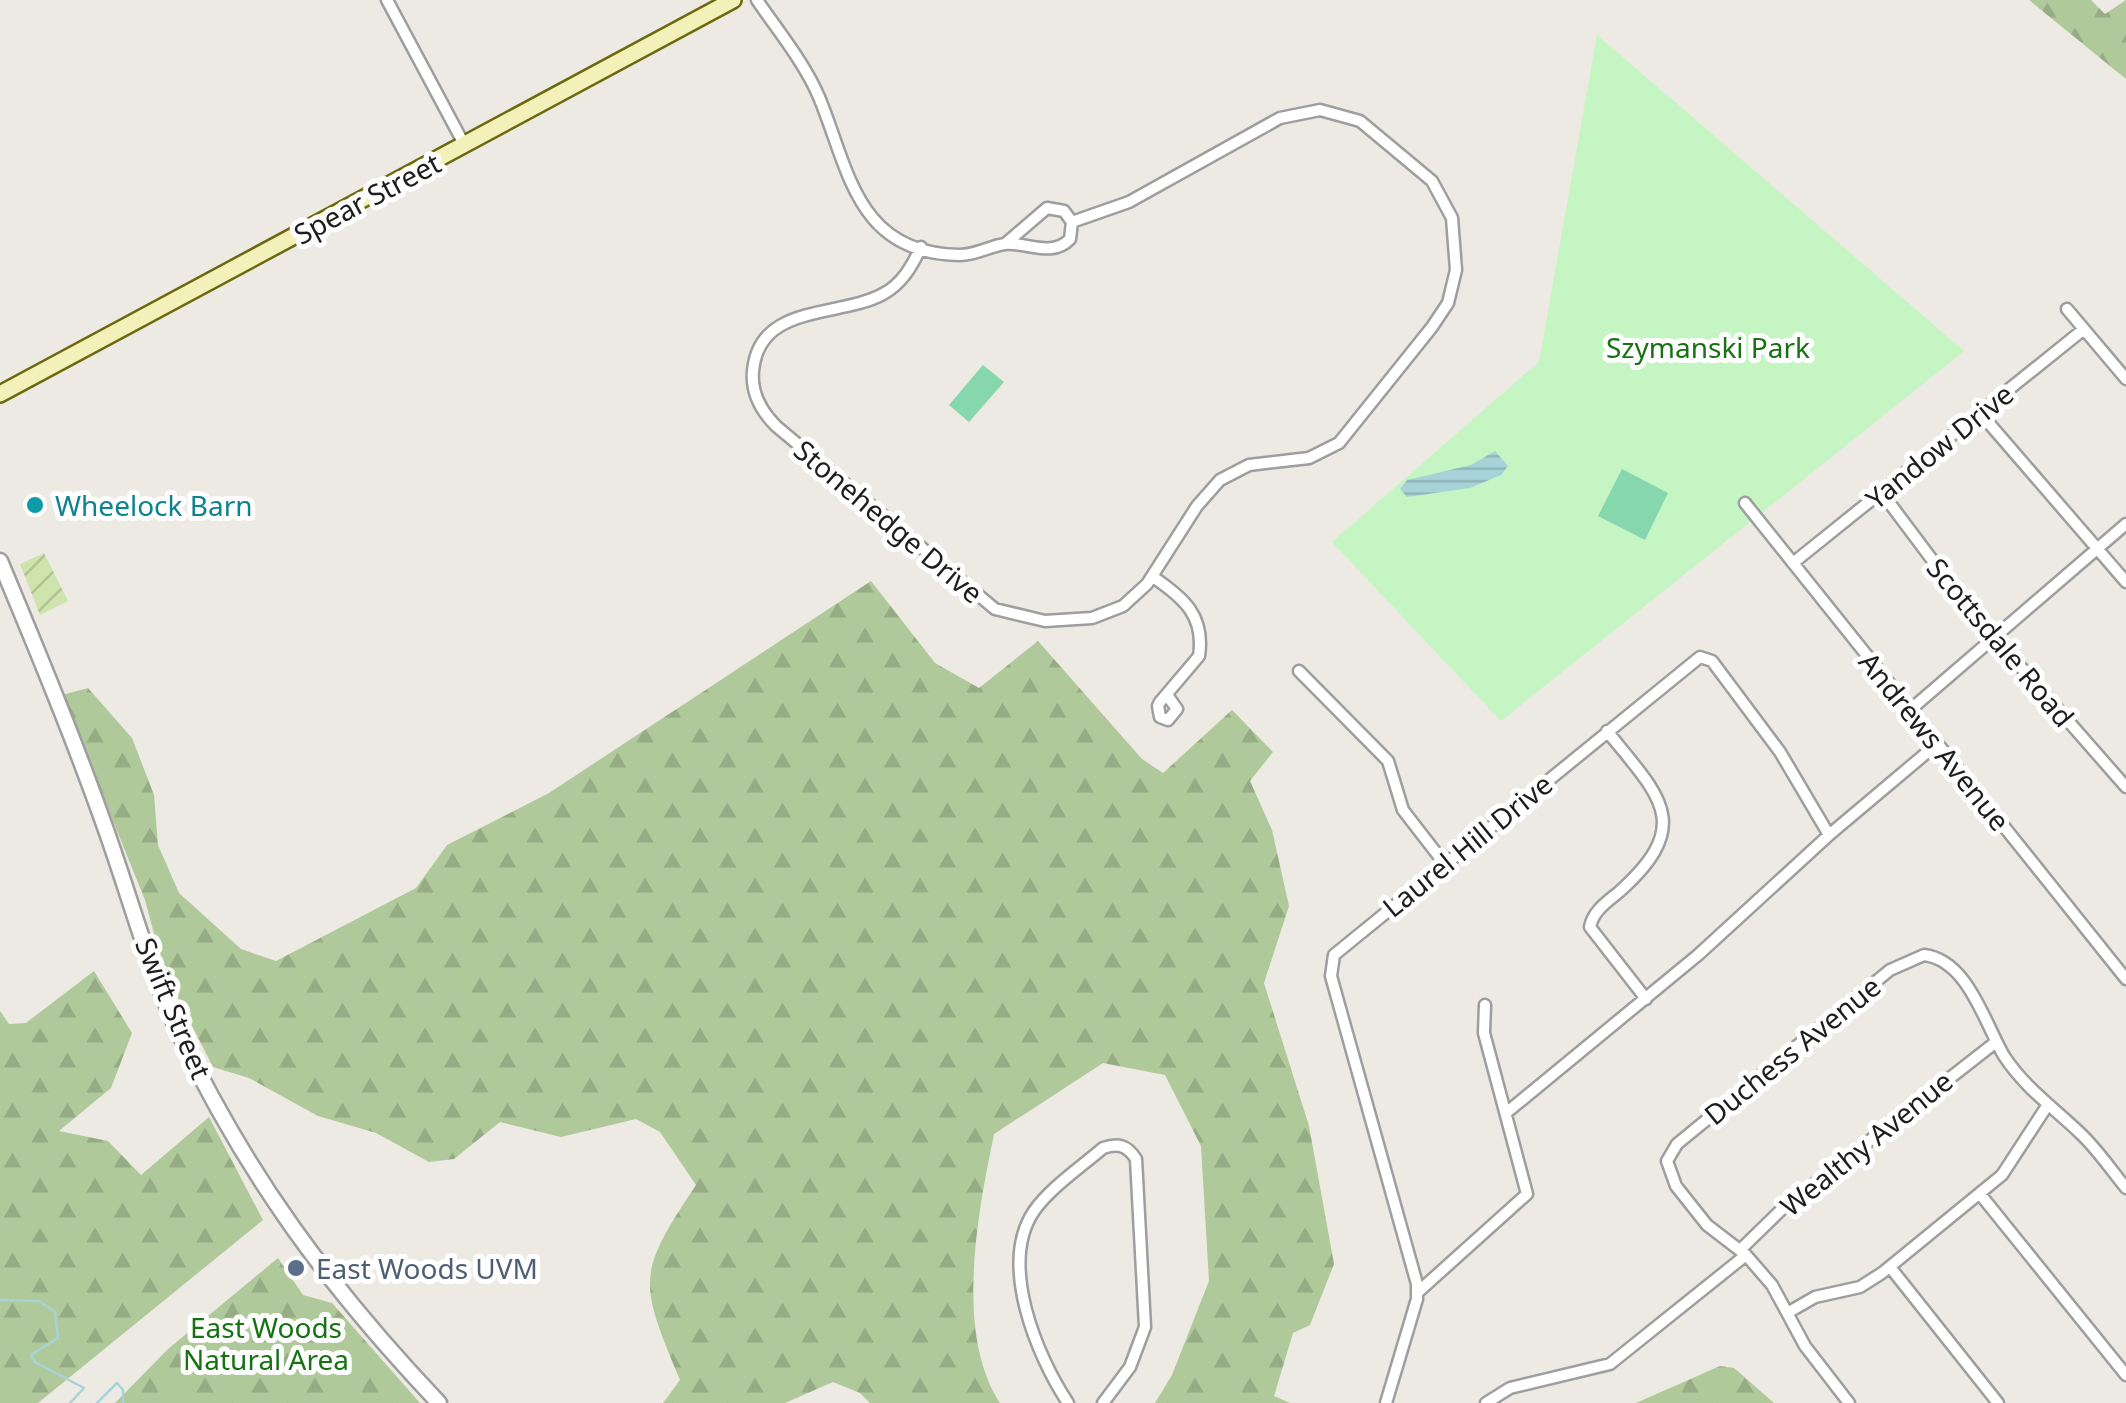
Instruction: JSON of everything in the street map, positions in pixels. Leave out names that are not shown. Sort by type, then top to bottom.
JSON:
[{"type":"main road","name":"Spear Street","points":[[0,394],[733,0]]},
{"type":"street","points":[[386,0],[465,146]]},
{"type":"street","points":[[757,0],[814,86],[856,198],[892,234],[921,247],[961,254],[1005,244],[1060,247],[1070,239],[1072,222],[1064,211],[1047,208],[1005,244]]},
{"type":"street","name":"Stonehedge Drive","points":[[921,247],[908,272],[888,292],[794,318],[771,332],[756,354],[752,373],[763,411],[995,609],[1045,622],[1092,618],[1123,606],[1153,576],[1189,516],[1220,480],[1249,465],[1310,458],[1348,434],[1448,302],[1456,270],[1455,229],[1441,193],[1414,161],[1360,121],[1320,110],[1280,118],[1128,202],[1072,222]]},
{"type":"street","points":[[2067,308],[2126,379]]},
{"type":"street","name":"Yandow Drive","points":[[1793,563],[2084,329]]},
{"type":"street","points":[[1981,414],[2126,582]]},
{"type":"street","name":"Scottsdale Road","points":[[1882,493],[1994,638],[2126,787]]},
{"type":"street","name":"Andrews Avenue","points":[[1745,503],[2126,979]]},
{"type":"street","points":[[1910,710],[2126,524]]},
{"type":"street","name":"Swift Street","points":[[0,561],[96,801],[154,974],[205,1082],[263,1186],[308,1254],[439,1403]]},
{"type":"street","points":[[1153,576],[1188,603],[1199,626],[1200,656],[1166,695]]},
{"type":"street","name":"Laurel Hill Drive","points":[[1418,1292],[1330,966],[1340,948],[1695,660],[1708,657],[1785,759],[1828,835]]},
{"type":"street","points":[[1299,671],[1388,761],[1402,810],[1444,864]]},
{"type":"street","points":[[1606,731],[1654,791],[1663,830],[1650,862],[1596,912],[1590,926],[1646,998]]},
{"type":"street","points":[[1506,1113],[1646,998],[1828,835],[1937,744]]},
{"type":"street","name":"Duchess Avenue","points":[[1743,1252],[1718,1236],[1690,1206],[1670,1174],[1670,1152],[1890,970],[1920,955],[1940,958],[1955,974],[1980,1008],[1996,1042]]},
{"type":"street","points":[[1386,1403],[1418,1292],[1527,1194],[1484,1032],[1485,1006]]},
{"type":"street","points":[[1996,1042],[2047,1106],[2084,1137],[2126,1188]]},
{"type":"street","name":"Wealthy Avenue","points":[[1486,1403],[1510,1388],[1610,1364],[1743,1252],[1782,1210],[1996,1042]]},
{"type":"street","points":[[1789,1312],[1816,1297],[1860,1287],[1890,1267],[2008,1167],[2028,1129],[2047,1106]]},
{"type":"street","points":[[1068,1403],[1047,1365],[1027,1306],[1020,1251],[1034,1210],[1103,1148],[1114,1145],[1124,1146],[1136,1159],[1145,1327],[1130,1367],[1103,1403]]},
{"type":"street","points":[[1980,1194],[2126,1375]]},
{"type":"street","points":[[1743,1252],[1789,1312],[1805,1346],[1849,1403]]},
{"type":"street","points":[[1890,1267],[1998,1403]]},
{"type":"green space","points":[[2029,0],[2091,0],[2105,14],[2126,0],[2126,79]]},
{"type":"green space","name":"Szymanski Park","points":[[1597,35],[1964,351],[1501,721],[1332,542],[1539,362]]},
{"type":"green space","points":[[983,365],[1004,382],[969,422],[949,405]]},
{"type":"green space","points":[[1622,469],[1668,493],[1645,540],[1598,516]]},
{"type":"green space","points":[[44,553],[68,601],[40,615],[20,564]]},
{"type":"green space","points":[[871,581],[935,663],[979,688],[1038,641],[1142,759],[1163,773],[1232,710],[1273,752],[1250,781],[1272,830],[1289,906],[1264,983],[1309,1126],[1334,1264],[1310,1325],[1293,1333],[1274,1396],[1290,1403],[1155,1403],[1172,1375],[1209,1281],[1201,1146],[1165,1075],[1103,1063],[994,1134],[977,1235],[974,1308],[977,1342],[1000,1403],[870,1403],[860,1393],[833,1382],[785,1403],[663,1403],[680,1380],[657,1320],[650,1279],[662,1240],[696,1185],[660,1132],[636,1119],[561,1137],[500,1122],[454,1159],[429,1162],[376,1133],[318,1116],[249,1078],[213,1067],[164,971],[145,900],[62,695],[88,688],[132,738],[154,795],[158,845],[179,893],[241,949],[276,961],[416,888],[447,845],[549,793]]},
{"type":"green space","points":[[94,971],[132,1033],[111,1088],[59,1131],[108,1141],[141,1175],[209,1117],[263,1220],[38,1403],[0,1403],[0,1011],[9,1024],[26,1023]]},
{"type":"green space","name":"East Woods Natural Area","points":[[278,1258],[303,1295],[332,1303],[420,1403],[115,1403],[168,1349]]},
{"type":"green space","points":[[1720,1366],[1734,1368],[1774,1403],[1636,1403]]},
{"type":"water","points":[[1495,451],[1508,466],[1501,475],[1470,488],[1407,497],[1400,489],[1407,480],[1471,465]]},
{"type":"waterway","points":[[0,1300],[39,1301],[55,1312],[58,1338],[31,1355],[35,1362],[84,1388],[70,1403]]},
{"type":"waterway","points":[[97,1403],[117,1383],[123,1390],[123,1403]]},
{"type":"place","name":"Wheelock Barn","points":[[35,505]]},
{"type":"place","name":"East Woods UVM","points":[[296,1268]]}]
